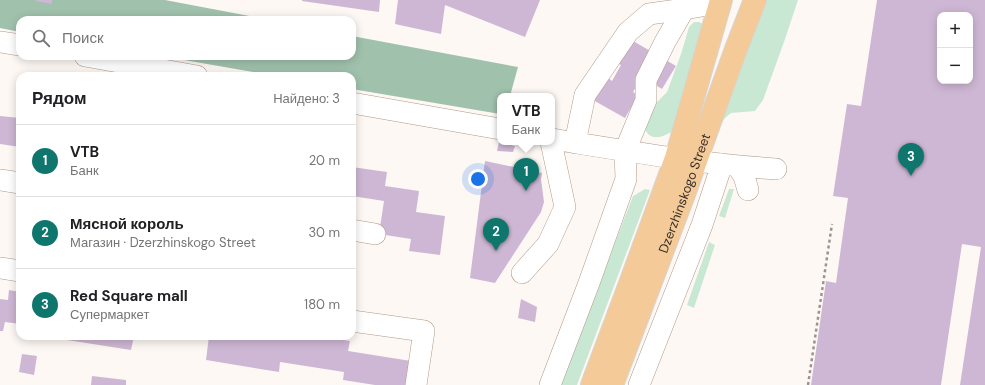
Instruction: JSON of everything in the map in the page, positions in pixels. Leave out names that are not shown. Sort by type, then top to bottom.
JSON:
[{"type":"main road","name":"Dzerzhinskogo Street","points":[[592,385],[634,273],[736,49],[755,0]]},
{"type":"main road","name":"Dzerzhinskogo Street","points":[[612,385],[686,160],[721,1]]},
{"type":"street","points":[[575,143],[585,95],[628,32],[649,14],[684,9],[721,1]]},
{"type":"street","points":[[550,385],[589,283],[626,178],[625,151],[646,100],[646,80],[684,9]]},
{"type":"street","points":[[0,42],[16,44]]},
{"type":"street","points":[[107,60],[174,72]]},
{"type":"street","points":[[356,104],[497,128]]},
{"type":"street","points":[[555,140],[686,160],[776,169]]},
{"type":"street","points":[[522,273],[548,244],[565,207],[552,145]]},
{"type":"street","points":[[730,165],[744,176],[748,190]]},
{"type":"street","points":[[639,385],[702,225],[730,165]]},
{"type":"street","points":[[0,180],[16,182]]},
{"type":"street","points":[[356,231],[375,234]]},
{"type":"street","points":[[0,268],[16,270]]},
{"type":"street","points":[[356,322],[424,331],[416,385]]},
{"type":"path","points":[[808,385],[832,224]]},
{"type":"green space","points":[[0,0],[165,0],[249,16],[16,16],[16,31],[0,28]]},
{"type":"green space","points":[[767,0],[798,0],[763,100],[755,111],[731,113],[721,124],[739,71]]},
{"type":"green space","points":[[694,22],[703,24],[673,131],[658,137],[650,136],[645,129],[655,104],[667,92],[689,27]]},
{"type":"green space","points":[[356,37],[518,67],[511,93],[497,93],[497,113],[356,90],[356,72],[254,72],[184,60],[356,60]]},
{"type":"green space","points":[[645,189],[650,190],[577,385],[560,385],[633,196]]},
{"type":"green space","points":[[729,189],[734,189],[725,218],[719,216]]},
{"type":"green space","points":[[709,242],[715,245],[694,308],[687,305]]},
{"type":"building","points":[[52,0],[52,4],[36,1]]},
{"type":"building","points":[[302,0],[380,0],[379,12]]},
{"type":"building","points":[[398,0],[540,0],[525,37],[445,5],[441,34],[395,24]]},
{"type":"building","points":[[877,0],[985,0],[985,385],[960,385],[981,247],[962,244],[941,385],[811,385],[826,281],[836,283],[848,198],[833,196],[847,104],[861,106]]},
{"type":"building","points":[[628,38],[676,66],[662,89],[642,77],[633,92],[638,95],[625,118],[593,100],[607,77],[612,81],[621,65],[615,62]]},
{"type":"building","points":[[0,116],[16,118],[16,146],[0,144]]},
{"type":"building","points":[[498,145],[515,146],[513,152],[497,151]]},
{"type":"building","points":[[485,161],[542,173],[541,179],[544,202],[541,212],[495,283],[470,278]]},
{"type":"building","points":[[356,168],[387,172],[385,186],[419,191],[416,212],[445,216],[440,255],[409,251],[411,239],[379,234],[384,201],[356,197]]},
{"type":"building","points":[[9,290],[16,291],[16,323],[5,322],[3,331],[0,331],[0,299],[8,300]]},
{"type":"building","points":[[521,299],[537,307],[535,322],[518,318]]},
{"type":"building","points":[[67,340],[133,340],[131,350]]},
{"type":"building","points":[[208,340],[344,340],[350,341],[348,351],[411,361],[408,385],[375,385],[343,380],[344,372],[280,362],[279,372],[206,360]]},
{"type":"building","points":[[22,354],[37,356],[34,375],[19,372]]},
{"type":"building","points":[[92,376],[126,380],[126,385],[91,385]]},
{"type":"place","name":"Red Square mall","points":[[911,176]]},
{"type":"place","name":"VTB","points":[[526,191]]},
{"type":"place","name":"Мясной король","points":[[496,251]]}]
